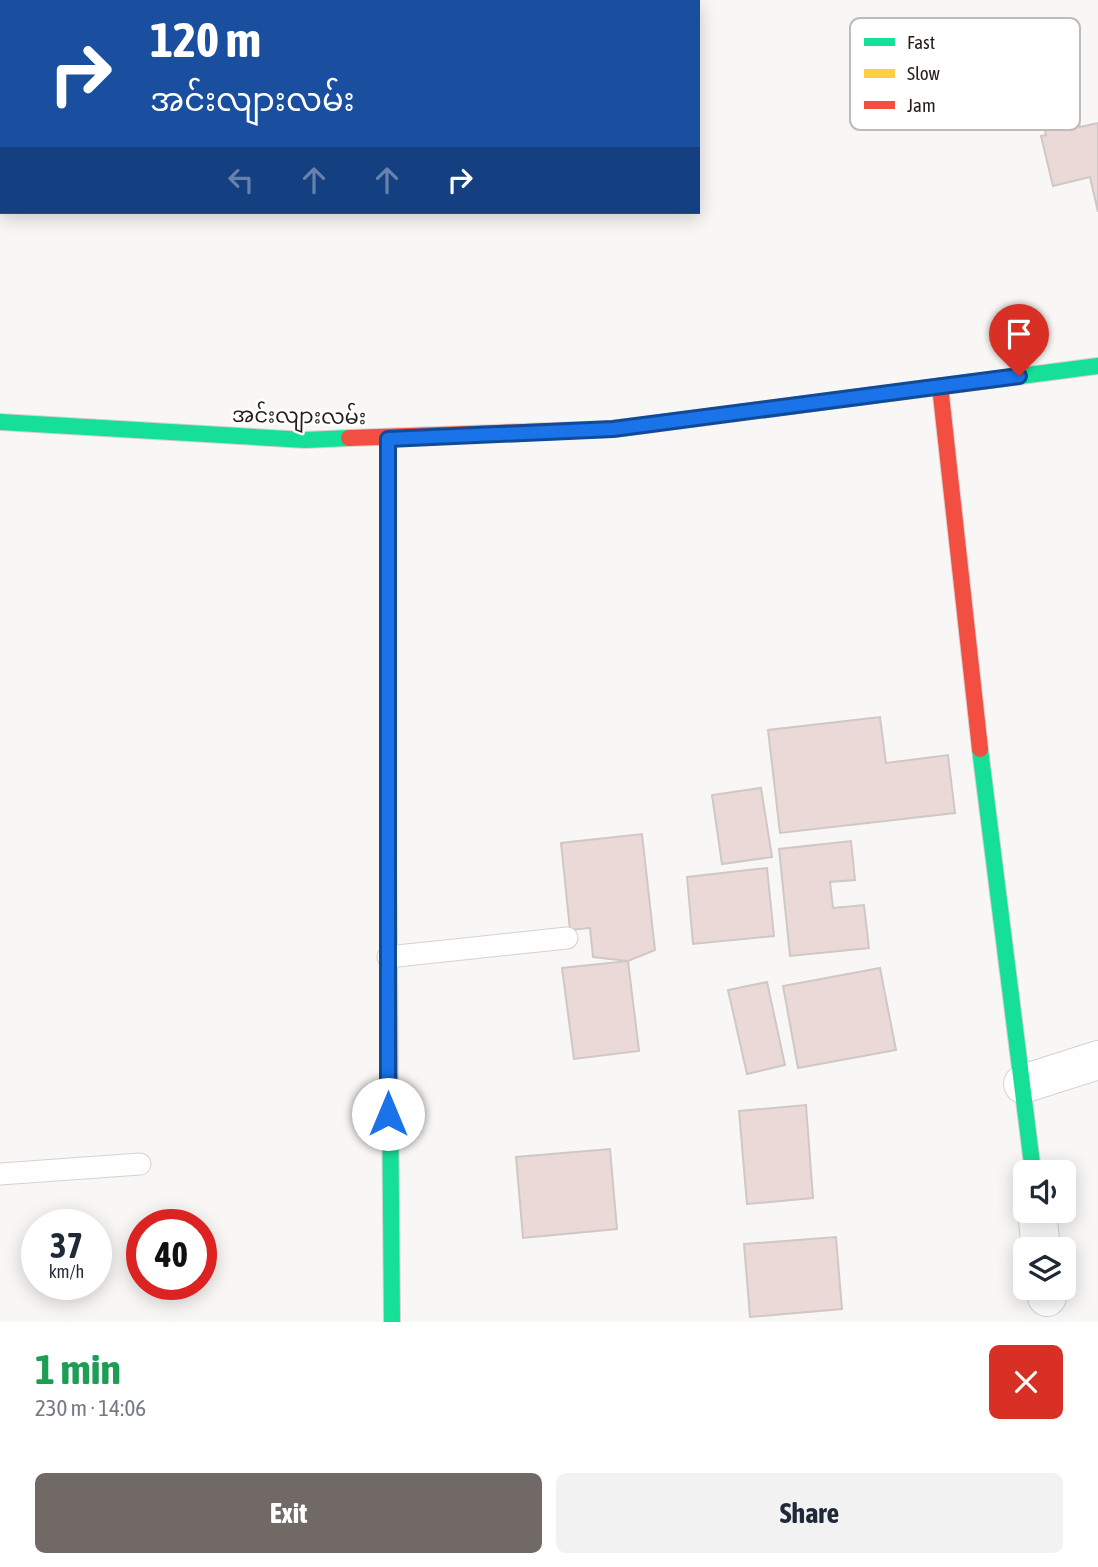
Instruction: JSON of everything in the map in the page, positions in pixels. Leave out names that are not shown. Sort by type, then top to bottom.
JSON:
[{"type":"street","name":"အင်းလျားလမ်း","points":[[0,422],[305,440],[613,429],[1098,366]]},
{"type":"street","points":[[940,386],[967,648],[1032,1160]]},
{"type":"street","points":[[388,439],[388,957],[392,1322]]},
{"type":"street","points":[[1023,1084],[1098,1060]]},
{"type":"lane","points":[[388,957],[567,938]]},
{"type":"lane","points":[[0,1174],[140,1164]]},
{"type":"building","points":[[1098,123],[1098,212],[1090,177],[1053,186],[1041,136],[1046,135],[1045,130],[1080,130],[1080,127]]},
{"type":"building","points":[[880,717],[886,763],[948,755],[955,813],[780,833],[768,730]]},
{"type":"building","points":[[761,788],[772,857],[722,864],[712,795]]},
{"type":"building","points":[[642,834],[655,950],[628,961],[593,957],[590,928],[570,930],[561,843]]},
{"type":"building","points":[[851,841],[855,880],[830,882],[833,908],[864,905],[869,948],[790,956],[779,849]]},
{"type":"building","points":[[767,868],[774,936],[693,944],[687,877]]},
{"type":"building","points":[[628,961],[639,1051],[574,1059],[562,968]]},
{"type":"building","points":[[880,968],[896,1050],[798,1068],[783,986]]},
{"type":"building","points":[[767,982],[785,1065],[747,1074],[728,990]]},
{"type":"building","points":[[806,1105],[813,1198],[747,1204],[739,1111]]},
{"type":"building","points":[[610,1149],[617,1229],[523,1238],[516,1157]]},
{"type":"building","points":[[836,1237],[842,1309],[750,1317],[744,1244]]},
{"type":"traffic: fast","points":[[653,424],[1098,366]]},
{"type":"traffic: fast","points":[[0,422],[305,440],[349,438]]},
{"type":"traffic: fast","points":[[980,749],[1031,1160]]},
{"type":"traffic: fast","points":[[388,856],[392,1322]]},
{"type":"traffic: slow","points":[[388,439],[388,856]]},
{"type":"traffic: jam","points":[[940,386],[980,749]]},
{"type":"traffic: jam","points":[[349,438],[613,429],[653,424]]},
{"type":"route","points":[[388,1114],[388,439],[613,429],[1019,376]]}]
